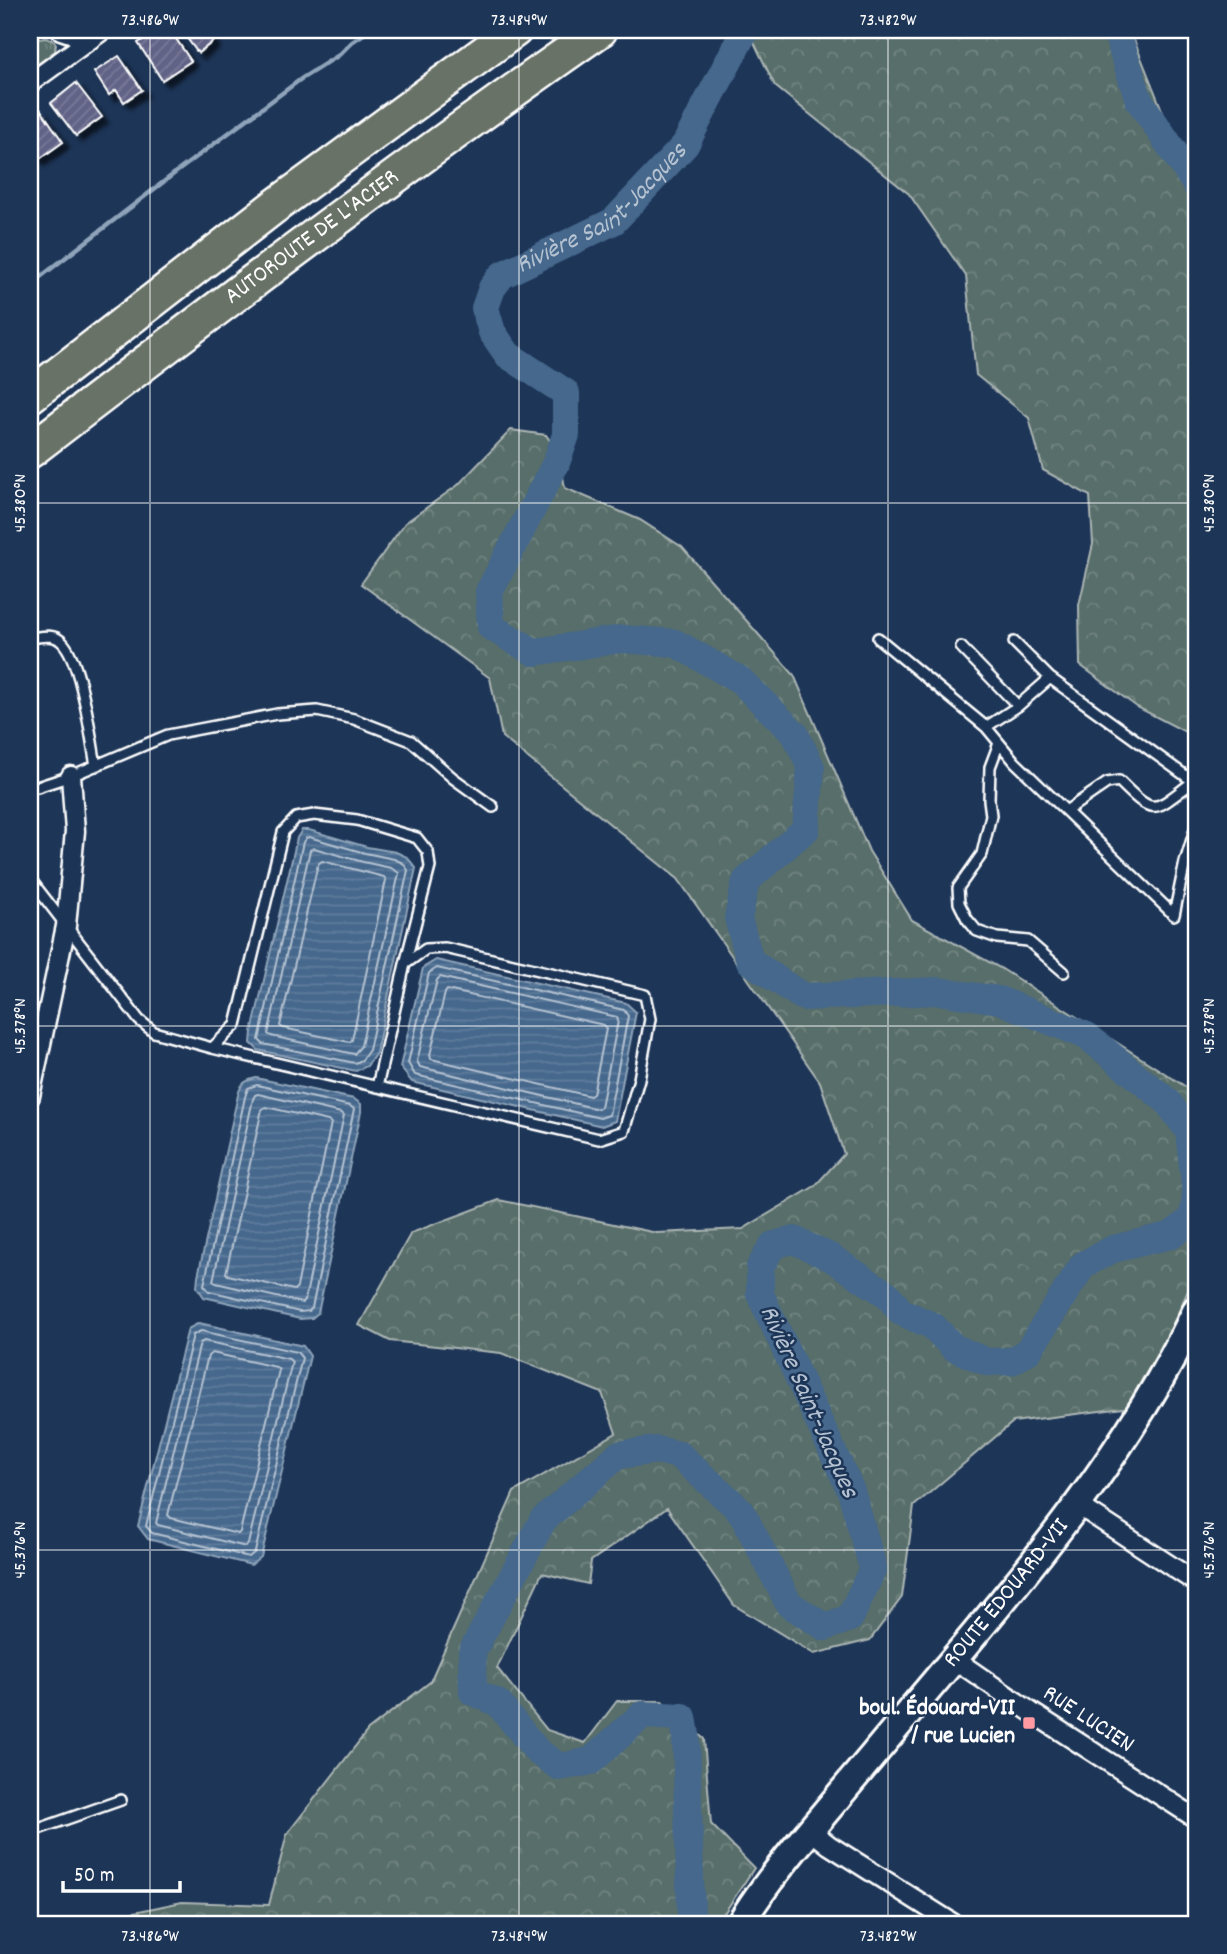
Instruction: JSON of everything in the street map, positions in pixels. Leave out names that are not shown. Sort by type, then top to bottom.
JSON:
[{"type":"highway","name":"AUTOROUTE DE L'ACIER","points":[[30,397],[271,209],[514,30]]},
{"type":"highway","name":"AUTOROUTE DE L'ACIER","points":[[30,451],[352,207],[600,30]]},
{"type":"main road","name":"ROUTE ÉDOUARD-VII","points":[[740,1924],[769,1881],[810,1830],[954,1659],[1078,1504],[1144,1408],[1197,1309]]},
{"type":"street","points":[[61,30],[73,34],[83,44]]},
{"type":"street","points":[[30,83],[103,30]]},
{"type":"street","points":[[31,1089],[66,926],[75,831],[71,776]]},
{"type":"street","points":[[1078,1504],[1197,1583]]},
{"type":"street","name":"RUE LUCIEN","points":[[954,1659],[1197,1819]]},
{"type":"street","points":[[810,1830],[829,1845],[954,1924]]},
{"type":"lane","points":[[30,638],[51,636],[62,641],[77,666],[96,766]]},
{"type":"lane","points":[[878,638],[986,727],[1015,762],[1174,915],[1185,862],[1197,823]]},
{"type":"lane","points":[[1014,642],[1050,678],[1195,783],[1159,807],[1149,807],[1119,781],[1107,783],[1066,811]]},
{"type":"lane","points":[[961,647],[1018,706]]},
{"type":"lane","points":[[986,727],[1018,706],[1050,678]]},
{"type":"lane","points":[[30,787],[71,776],[168,735],[277,714],[317,711],[354,719],[411,741],[453,778],[493,807]]},
{"type":"lane","points":[[999,743],[990,767],[991,814],[982,854],[958,887],[959,903],[977,931],[998,938],[1028,941],[1064,972]]},
{"type":"lane","points":[[212,1048],[236,1025],[284,832],[296,818],[314,815],[357,820],[417,838],[428,852],[430,867],[377,1087]]},
{"type":"lane","points":[[30,879],[138,1020],[154,1032],[599,1139],[624,1131],[639,1079],[650,1019],[645,995],[445,948],[426,949],[405,964]]},
{"type":"lane","points":[[30,1832],[121,1800]]},
{"type":"green space","points":[[756,30],[1130,30],[1174,140],[1197,182],[1197,737],[1137,707],[1080,665],[1079,605],[1093,544],[1090,496],[1043,470],[1029,418],[976,375],[966,276],[909,194],[775,86],[752,38]]},
{"type":"green space","points":[[46,38],[54,41],[55,51],[30,70],[30,40]]},
{"type":"green space","points":[[511,430],[546,435],[559,454],[565,488],[640,520],[682,547],[794,675],[869,851],[912,920],[1002,969],[1197,1094],[1197,1270],[1157,1361],[1131,1407],[1013,1422],[914,1506],[902,1597],[870,1640],[814,1654],[734,1605],[667,1508],[591,1561],[588,1584],[542,1573],[497,1668],[547,1730],[585,1743],[617,1701],[662,1701],[704,1739],[711,1824],[754,1868],[717,1924],[77,1924],[182,1902],[269,1905],[287,1834],[368,1730],[430,1682],[514,1492],[616,1433],[602,1393],[501,1353],[390,1341],[359,1325],[411,1233],[499,1200],[657,1233],[743,1229],[815,1186],[844,1154],[820,1082],[678,879],[502,737],[490,678],[361,584],[405,523],[458,485]]},
{"type":"water","points":[[302,830],[396,852],[407,857],[416,868],[376,1053],[367,1066],[356,1071],[258,1050],[251,1043],[297,838]]},
{"type":"water","points":[[436,960],[626,1003],[636,1012],[615,1121],[602,1126],[412,1082],[400,1067],[423,968]]},
{"type":"water","points":[[256,1078],[354,1099],[361,1104],[318,1313],[312,1318],[300,1319],[204,1297],[197,1287],[238,1095],[244,1084]]},
{"type":"water","points":[[199,1323],[303,1346],[310,1356],[261,1557],[251,1565],[148,1539],[138,1526],[188,1329]]},
{"type":"building","points":[[158,30],[170,30],[191,61],[162,80],[138,43]]},
{"type":"building","points":[[181,30],[216,30],[209,34],[214,41],[198,53]]},
{"type":"building","points":[[119,56],[142,90],[124,102],[116,90],[109,95],[94,72]]},
{"type":"building","points":[[76,83],[102,117],[76,136],[51,103]]},
{"type":"building","points":[[41,110],[63,142],[38,160],[30,148],[30,118]]},
{"type":"waterway","points":[[30,285],[175,173],[370,30]]},
{"type":"waterway","name":"Rivière Saint-Jacques","points":[[689,1924],[691,1916],[686,1735],[683,1717],[642,1715],[591,1761],[560,1767],[538,1752],[498,1703],[473,1692],[472,1652],[543,1520],[618,1455],[657,1450],[679,1455],[741,1511],[789,1604],[825,1627],[850,1618],[873,1568],[851,1491],[760,1294],[760,1267],[773,1245],[794,1240],[830,1257],[888,1295],[901,1312],[933,1326],[953,1347],[987,1362],[1012,1361],[1028,1351],[1083,1265],[1113,1249],[1172,1235],[1193,1218],[1196,1194],[1189,1131],[1167,1101],[1087,1036],[999,1000],[938,991],[803,997],[750,961],[738,918],[746,881],[806,829],[811,767],[795,734],[740,680],[675,643],[622,639],[534,652],[491,627],[489,592],[556,463],[566,435],[566,393],[508,355],[492,332],[485,308],[492,288],[502,275],[614,221],[685,145],[745,30]]},
{"type":"waterway","name":"Rivière Saint-Jacques","points":[[1116,30],[1139,100],[1197,186]]},
{"type":"place","name":"boul. Édouard-VII / rue Lucien","points":[[1029,1723]]}]
